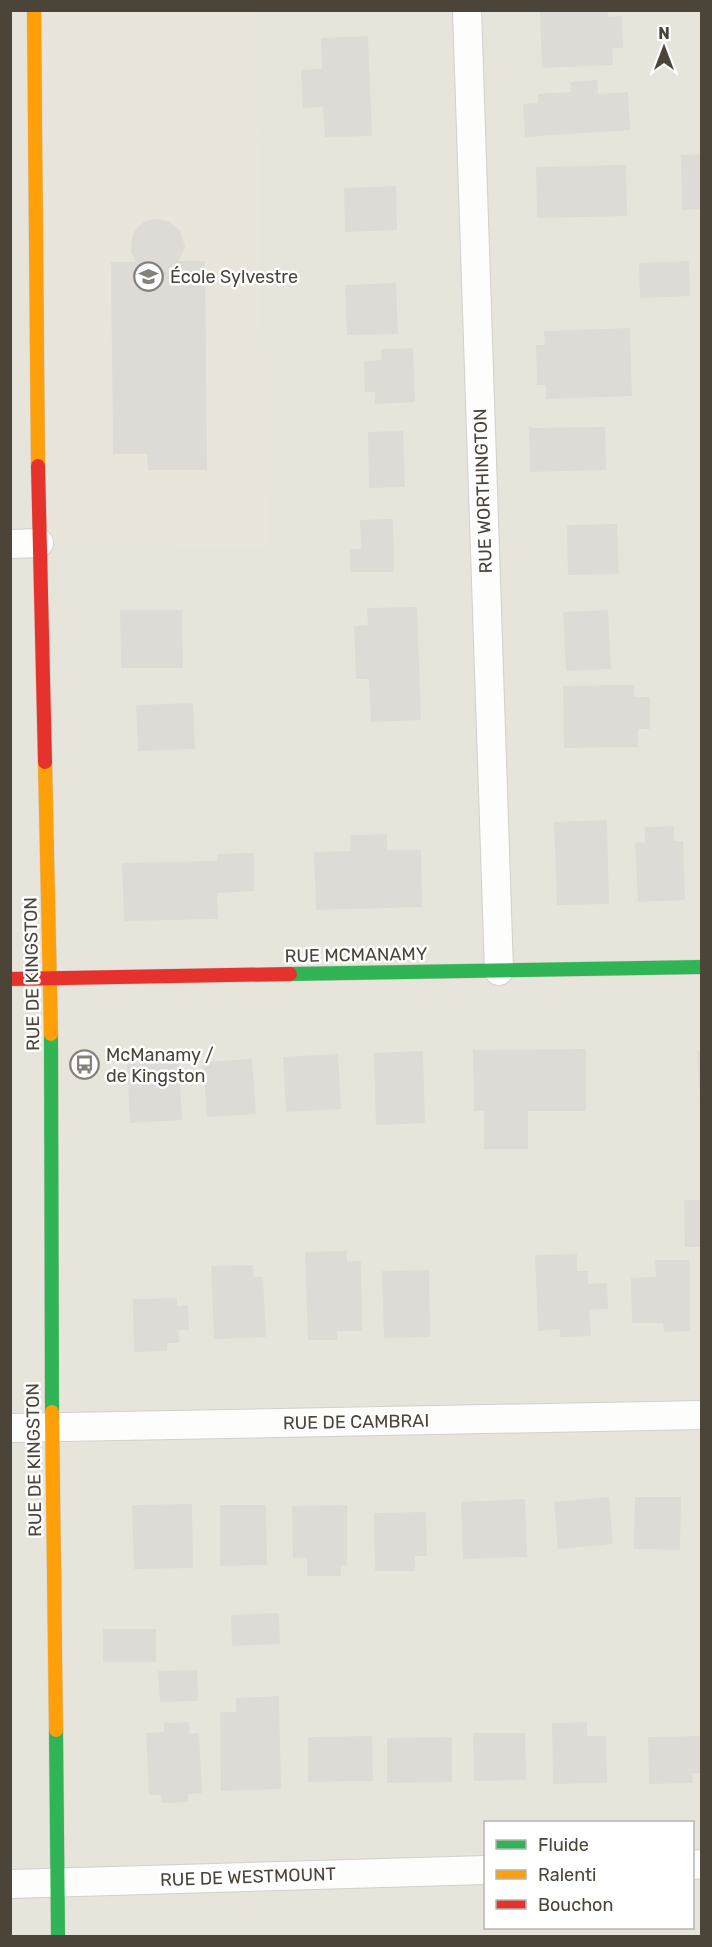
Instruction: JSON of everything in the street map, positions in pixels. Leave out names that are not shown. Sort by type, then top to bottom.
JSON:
[{"type":"street","name":"RUE DE KINGSTON","points":[[34,10],[39,543],[51,979],[52,1428],[58,1936]]},
{"type":"street","name":"RUE WORTHINGTON","points":[[467,10],[499,971]]},
{"type":"street","points":[[10,544],[39,543]]},
{"type":"street","name":"RUE MCMANAMY","points":[[10,980],[702,967]]},
{"type":"street","name":"RUE DE CAMBRAI","points":[[10,1428],[702,1415]]},
{"type":"street","name":"RUE DE WESTMOUNT","points":[[10,1884],[484,1870]]},
{"type":"shaded area","points":[[11,11],[701,11],[701,1936],[11,1936]]},
{"type":"shaded area","name":"École Sylvestre","points":[[34,11],[255,11],[267,549],[39,543]]},
{"type":"building","points":[[540,10],[608,10],[608,17],[622,16],[623,48],[612,48],[613,65],[542,68]]},
{"type":"building","points":[[368,36],[372,136],[325,137],[323,107],[303,108],[301,70],[322,69],[321,38]]},
{"type":"building","points":[[597,80],[598,94],[628,92],[630,130],[525,137],[523,104],[538,103],[538,94],[571,92],[570,82]]},
{"type":"building","points":[[702,154],[702,209],[682,210],[681,155]]},
{"type":"building","points":[[626,165],[627,216],[537,218],[536,167]]},
{"type":"building","points":[[396,186],[397,230],[345,232],[344,188]]},
{"type":"building","points":[[154,219],[169,221],[180,231],[185,246],[179,261],[205,261],[207,470],[148,470],[147,454],[113,454],[111,262],[136,262],[131,252],[135,230],[146,221]]},
{"type":"building","points":[[689,261],[690,296],[640,298],[639,263]]},
{"type":"building","points":[[396,283],[398,334],[347,335],[345,285]]},
{"type":"building","points":[[630,328],[632,396],[546,399],[546,385],[537,385],[536,345],[545,345],[544,331]]},
{"type":"building","points":[[413,348],[415,402],[375,404],[375,392],[365,392],[364,361],[382,360],[381,349]]},
{"type":"building","points":[[529,426],[534,428],[605,427],[606,470],[530,472]]},
{"type":"building","points":[[403,431],[405,487],[369,488],[368,432]]},
{"type":"building","points":[[393,519],[394,572],[350,572],[350,549],[361,549],[360,520]]},
{"type":"building","points":[[617,524],[619,574],[568,575],[567,525]]},
{"type":"building","points":[[417,607],[421,720],[371,722],[369,679],[356,679],[354,626],[368,625],[367,608]]},
{"type":"building","points":[[120,610],[182,610],[183,668],[121,668]]},
{"type":"building","points":[[608,610],[611,669],[566,671],[563,612]]},
{"type":"building","points":[[634,685],[634,697],[650,697],[650,729],[638,729],[638,747],[564,748],[563,686]]},
{"type":"building","points":[[193,703],[195,749],[138,751],[136,705]]},
{"type":"building","points":[[607,820],[609,904],[557,905],[554,822]]},
{"type":"building","points":[[674,826],[674,841],[683,841],[685,900],[638,902],[635,843],[645,842],[645,827]]},
{"type":"building","points":[[387,834],[387,850],[421,850],[422,907],[316,910],[314,852],[351,851],[350,835]]},
{"type":"building","points":[[254,853],[254,891],[217,893],[218,919],[124,921],[122,863],[217,861],[217,854]]},
{"type":"building","points":[[586,1049],[586,1111],[528,1111],[528,1149],[484,1149],[484,1111],[474,1111],[473,1050]]},
{"type":"building","points":[[423,1051],[425,1123],[376,1125],[374,1053]]},
{"type":"building","points":[[697,1051],[702,1051],[702,1105],[700,1105]]},
{"type":"building","points":[[338,1054],[341,1109],[286,1112],[283,1057]]},
{"type":"building","points":[[252,1059],[256,1114],[207,1117],[203,1062]]},
{"type":"building","points":[[179,1061],[182,1120],[130,1123],[127,1064]]},
{"type":"building","points":[[684,1200],[702,1200],[702,1247],[685,1247]]},
{"type":"building","points":[[347,1251],[347,1262],[361,1261],[362,1331],[337,1331],[337,1340],[308,1340],[305,1252]]},
{"type":"building","points":[[577,1254],[577,1271],[588,1271],[588,1284],[607,1283],[608,1309],[589,1310],[591,1336],[560,1337],[560,1329],[538,1331],[535,1255]]},
{"type":"building","points":[[655,1260],[690,1260],[690,1331],[664,1332],[663,1323],[632,1323],[631,1278],[656,1277]]},
{"type":"building","points":[[253,1265],[254,1277],[263,1277],[266,1337],[214,1339],[211,1266]]},
{"type":"building","points":[[429,1270],[430,1337],[384,1338],[382,1271]]},
{"type":"building","points":[[177,1298],[177,1306],[188,1305],[189,1330],[178,1330],[179,1343],[167,1343],[167,1351],[134,1352],[133,1299]]},
{"type":"building","points":[[609,1497],[613,1544],[558,1549],[554,1502]]},
{"type":"building","points":[[635,1497],[681,1497],[680,1550],[634,1549]]},
{"type":"building","points":[[525,1499],[527,1557],[463,1559],[461,1502]]},
{"type":"building","points":[[192,1504],[193,1568],[134,1569],[132,1505]]},
{"type":"building","points":[[220,1505],[266,1505],[267,1565],[220,1566]]},
{"type":"building","points":[[347,1505],[347,1565],[341,1565],[341,1576],[307,1576],[307,1558],[293,1558],[292,1506]]},
{"type":"building","points":[[426,1512],[427,1556],[415,1556],[415,1571],[375,1571],[374,1513]]},
{"type":"building","points":[[279,1613],[280,1644],[232,1646],[231,1615]]},
{"type":"building","points":[[103,1629],[156,1629],[156,1662],[103,1662]]},
{"type":"building","points":[[197,1670],[198,1701],[160,1702],[158,1671]]},
{"type":"building","points":[[279,1696],[281,1789],[221,1791],[220,1712],[236,1712],[236,1698]]},
{"type":"building","points":[[189,1722],[190,1734],[199,1733],[202,1793],[188,1794],[188,1802],[161,1803],[161,1795],[149,1795],[146,1733],[164,1732],[164,1723]]},
{"type":"building","points":[[587,1722],[587,1736],[606,1736],[607,1783],[553,1784],[552,1723]]},
{"type":"building","points":[[473,1733],[525,1733],[526,1780],[474,1781]]},
{"type":"building","points":[[372,1736],[373,1781],[308,1782],[308,1737]]},
{"type":"building","points":[[702,1736],[702,1773],[692,1773],[693,1783],[649,1784],[648,1737]]},
{"type":"building","points":[[452,1737],[452,1782],[387,1783],[387,1738]]},
{"type":"traffic: fast","points":[[290,974],[702,967]]},
{"type":"traffic: fast","points":[[51,1034],[52,1412]]},
{"type":"traffic: fast","points":[[56,1730],[58,1936]]},
{"type":"traffic: slow","points":[[34,10],[38,466]]},
{"type":"traffic: slow","points":[[45,762],[51,1034]]},
{"type":"traffic: slow","points":[[52,1412],[56,1730]]},
{"type":"traffic: jam","points":[[38,466],[45,762]]},
{"type":"traffic: jam","points":[[10,979],[290,974]]},
{"type":"place","name":"École Sylvestre","points":[[149,277]]},
{"type":"place","name":"McManamy / de Kingston","points":[[85,1065]]}]
